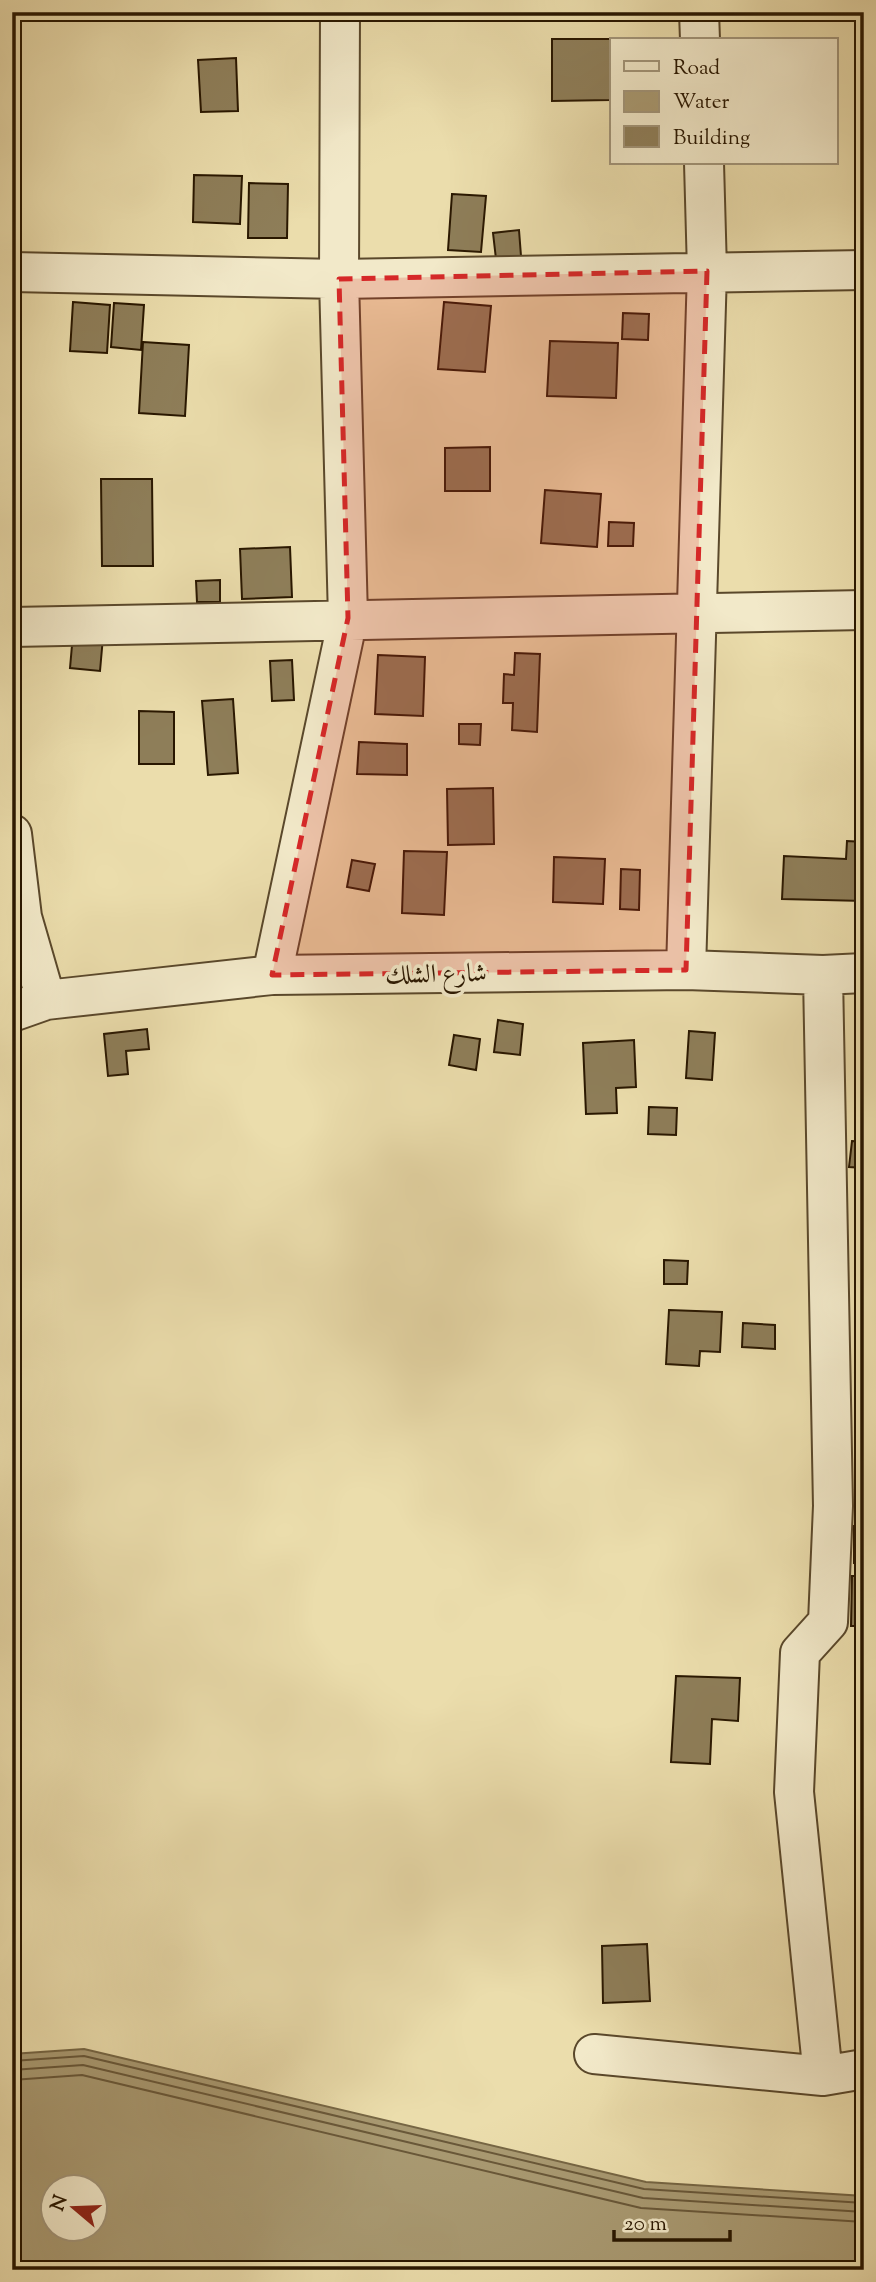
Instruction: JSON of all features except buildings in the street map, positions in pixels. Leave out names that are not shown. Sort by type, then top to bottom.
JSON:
[{"type":"street","points":[[272,975],[348,618],[340,279],[340,12]]},
{"type":"street","points":[[699,12],[700,38]]},
{"type":"street","points":[[686,970],[707,271],[704,164]]},
{"type":"street","points":[[12,272],[340,279],[864,270]]},
{"type":"street","points":[[12,628],[348,618],[864,610]]},
{"type":"street","points":[[12,834],[29,1006]]},
{"type":"street","name":"شارع الشلك","points":[[29,1006],[272,975],[686,970],[823,975],[864,973]]},
{"type":"street","points":[[823,975],[849,1506],[828,1622],[800,1653],[794,1791],[823,2076]]},
{"type":"street","points":[[594,2054],[823,2076],[864,2069]]},
{"type":"highlighted area","points":[[707,271],[686,970],[272,975],[348,618],[339,279]]},
{"type":"water","points":[[84,2049],[646,2182],[864,2196],[864,2270],[12,2270],[12,2054]]}]
